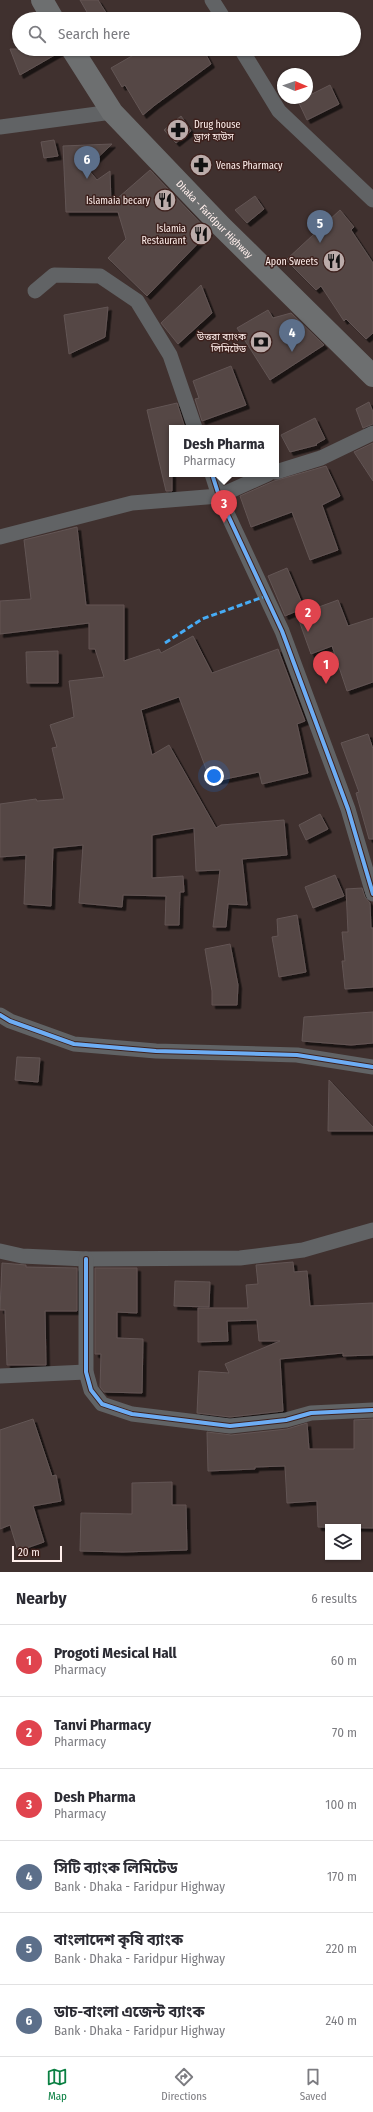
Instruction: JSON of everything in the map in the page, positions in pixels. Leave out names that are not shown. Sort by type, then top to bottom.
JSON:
[{"type":"highway","points":[[42,0],[49,12]]},
{"type":"highway","name":"Dhaka - Faridpur Highway","points":[[76,56],[112,112],[228,232],[373,376]]},
{"type":"street","points":[[212,0],[220,12]]},
{"type":"street","points":[[246,56],[279,112],[373,200]]},
{"type":"street","points":[[0,127],[112,112]]},
{"type":"street","points":[[35,291],[54,275],[100,276],[137,302],[170,355],[194,425]]},
{"type":"street","points":[[279,471],[321,458],[373,432]]},
{"type":"street","points":[[213,477],[219,496],[282,631],[348,809],[373,894]]},
{"type":"street","points":[[0,537],[132,503],[219,496],[261,477]]},
{"type":"street","points":[[0,1014],[10,1021],[74,1044],[156,1051],[297,1056],[373,1067]]},
{"type":"street","points":[[0,1251],[22,1256],[86,1259],[240,1258],[303,1250],[373,1230]]},
{"type":"street","points":[[86,1259],[86,1372],[91,1390],[102,1404],[132,1414],[230,1426],[286,1420],[311,1413],[373,1410]]},
{"type":"street","points":[[0,1376],[86,1372]]},
{"type":"building","points":[[80,0],[98,0],[106,12],[87,12]]},
{"type":"building","points":[[13,56],[53,56],[20,75]]},
{"type":"building","points":[[132,56],[207,56],[211,64],[143,115],[125,85],[122,87],[111,68]]},
{"type":"building","points":[[330,85],[339,104],[307,120],[299,104],[313,104],[313,94]]},
{"type":"building","name":"Drug house ড্রাগ হাউস","points":[[181,116],[191,131],[176,143],[164,130]]},
{"type":"building","points":[[54,140],[58,156],[44,158],[41,142]]},
{"type":"building","points":[[112,144],[87,168],[97,180],[110,171],[111,204],[150,170],[209,232],[147,296],[108,258],[126,239],[118,212],[66,212],[63,146]]},
{"type":"building","points":[[255,196],[264,209],[247,223],[235,210]]},
{"type":"building","points":[[340,210],[354,227],[351,230],[373,263],[373,333],[366,339],[346,319],[344,321],[321,286],[316,290],[286,260]]},
{"type":"building","points":[[201,285],[212,313],[178,344],[161,323]]},
{"type":"building","points":[[108,307],[105,337],[69,354],[64,315]]},
{"type":"building","points":[[268,310],[273,318],[291,313],[324,345],[270,380],[237,328]]},
{"type":"building","points":[[231,366],[246,405],[202,421],[195,399],[199,398],[193,381]]},
{"type":"building","points":[[369,402],[373,412],[373,424],[363,428],[356,409]]},
{"type":"building","points":[[177,403],[184,425],[169,425],[169,477],[172,477],[172,491],[166,491],[147,410]]},
{"type":"building","points":[[315,418],[325,439],[316,444],[317,445],[290,452],[281,435]]},
{"type":"building","points":[[373,443],[373,481],[354,452]]},
{"type":"building","points":[[326,466],[340,496],[322,505],[338,550],[310,560],[292,512],[251,527],[240,496],[274,481]]},
{"type":"building","points":[[77,527],[86,605],[124,605],[124,661],[159,649],[161,653],[193,636],[212,673],[278,649],[305,721],[297,724],[308,773],[262,784],[259,772],[211,782],[179,697],[141,710],[152,755],[169,745],[216,828],[221,825],[284,820],[287,855],[242,859],[247,905],[228,904],[226,927],[213,927],[220,870],[196,871],[194,828],[152,835],[152,878],[183,876],[184,892],[180,892],[179,925],[165,925],[166,896],[123,895],[122,907],[79,903],[83,845],[53,848],[51,906],[24,904],[26,855],[0,857],[0,804],[36,799],[37,801],[64,799],[52,748],[57,747],[50,725],[74,717],[69,681],[104,677],[95,649],[89,649],[89,623],[0,634],[0,601],[31,599],[24,540]]},
{"type":"building","points":[[287,568],[304,608],[285,616],[268,576]]},
{"type":"building","points":[[338,600],[348,626],[373,618],[373,682],[347,691],[332,646],[311,654],[297,615]]},
{"type":"building","points":[[58,651],[58,683],[27,683],[26,652]]},
{"type":"building","points":[[368,734],[373,749],[373,839],[369,839],[356,793],[359,792],[341,743]]},
{"type":"building","points":[[320,814],[328,829],[306,840],[299,825]]},
{"type":"building","points":[[335,875],[344,896],[313,908],[305,887]]},
{"type":"building","points":[[362,888],[365,897],[370,903],[371,928],[373,928],[373,987],[345,989],[342,961],[345,961],[342,932],[348,932],[346,889]]},
{"type":"building","points":[[297,915],[306,972],[279,977],[272,937],[278,936],[277,919]]},
{"type":"building","points":[[230,944],[238,985],[237,1005],[212,1005],[212,991],[205,949]]},
{"type":"building","points":[[373,1012],[373,1043],[351,1045],[302,1041],[304,1017]]},
{"type":"building","points":[[17,1057],[40,1058],[38,1082],[15,1080]]},
{"type":"building","points":[[329,1080],[373,1127],[373,1131],[328,1131]]},
{"type":"building","points":[[293,1262],[294,1272],[307,1271],[310,1306],[373,1303],[373,1355],[343,1356],[343,1353],[280,1359],[283,1411],[230,1417],[197,1413],[199,1371],[229,1373],[225,1364],[280,1341],[259,1341],[257,1320],[227,1321],[228,1341],[198,1342],[198,1308],[248,1308],[246,1285],[258,1284],[256,1265]]},
{"type":"building","points":[[2,1263],[26,1265],[26,1267],[77,1268],[77,1311],[45,1311],[46,1365],[7,1365],[5,1310],[0,1310]]},
{"type":"building","points":[[95,1268],[137,1268],[137,1313],[117,1312],[117,1338],[143,1339],[142,1393],[104,1392],[100,1387],[101,1354],[95,1354]]},
{"type":"building","points":[[175,1281],[210,1282],[209,1307],[174,1306]]},
{"type":"building","points":[[33,1419],[52,1476],[56,1475],[61,1501],[33,1506],[44,1542],[18,1551],[10,1525],[0,1529],[0,1430]]},
{"type":"building","points":[[373,1419],[373,1528],[361,1528],[361,1524],[325,1524],[325,1527],[318,1527],[317,1501],[287,1503],[285,1466],[208,1471],[207,1432],[231,1435],[287,1429],[307,1423],[309,1449],[354,1449],[354,1420]]},
{"type":"building","points":[[172,1482],[172,1505],[186,1505],[187,1550],[123,1552],[80,1551],[81,1513],[132,1514],[132,1483]]},
{"type":"marked path","points":[[165,643],[202,619],[266,596]]},
{"type":"cycle path","points":[[213,477],[219,496],[282,631],[348,809],[373,894]]},
{"type":"cycle path","points":[[0,1015],[10,1021],[74,1044],[156,1051],[297,1055],[373,1067]]},
{"type":"cycle path","points":[[86,1259],[86,1372],[91,1390],[102,1404],[132,1414],[230,1426],[286,1420],[311,1413],[373,1410]]},
{"type":"place","name":"Drug house ড্রাগ হাউস","points":[[178,130]]},
{"type":"place","name":"Venas Pharmacy","points":[[201,165]]},
{"type":"place","name":"ডাচ-বাংলা এজেন্ট ব্যাংক","points":[[87,179]]},
{"type":"place","name":"Islamaia becary","points":[[165,200]]},
{"type":"place","name":"Islamia Restaurant","points":[[201,234]]},
{"type":"place","name":"বাংলাদেশ কৃষি ব্যাংক","points":[[320,243]]},
{"type":"place","name":"Apon Sweets","points":[[334,261]]},
{"type":"place","name":"উত্তরা ব্যাংক লিমিটেড","points":[[261,342]]},
{"type":"place","name":"সিটি ব্যাংক লিমিটেড","points":[[292,352]]},
{"type":"place","name":"Desh Pharma","points":[[224,523]]},
{"type":"place","name":"Tanvi Pharmacy","points":[[308,632]]},
{"type":"place","name":"Progoti Mesical Hall","points":[[326,684]]}]
